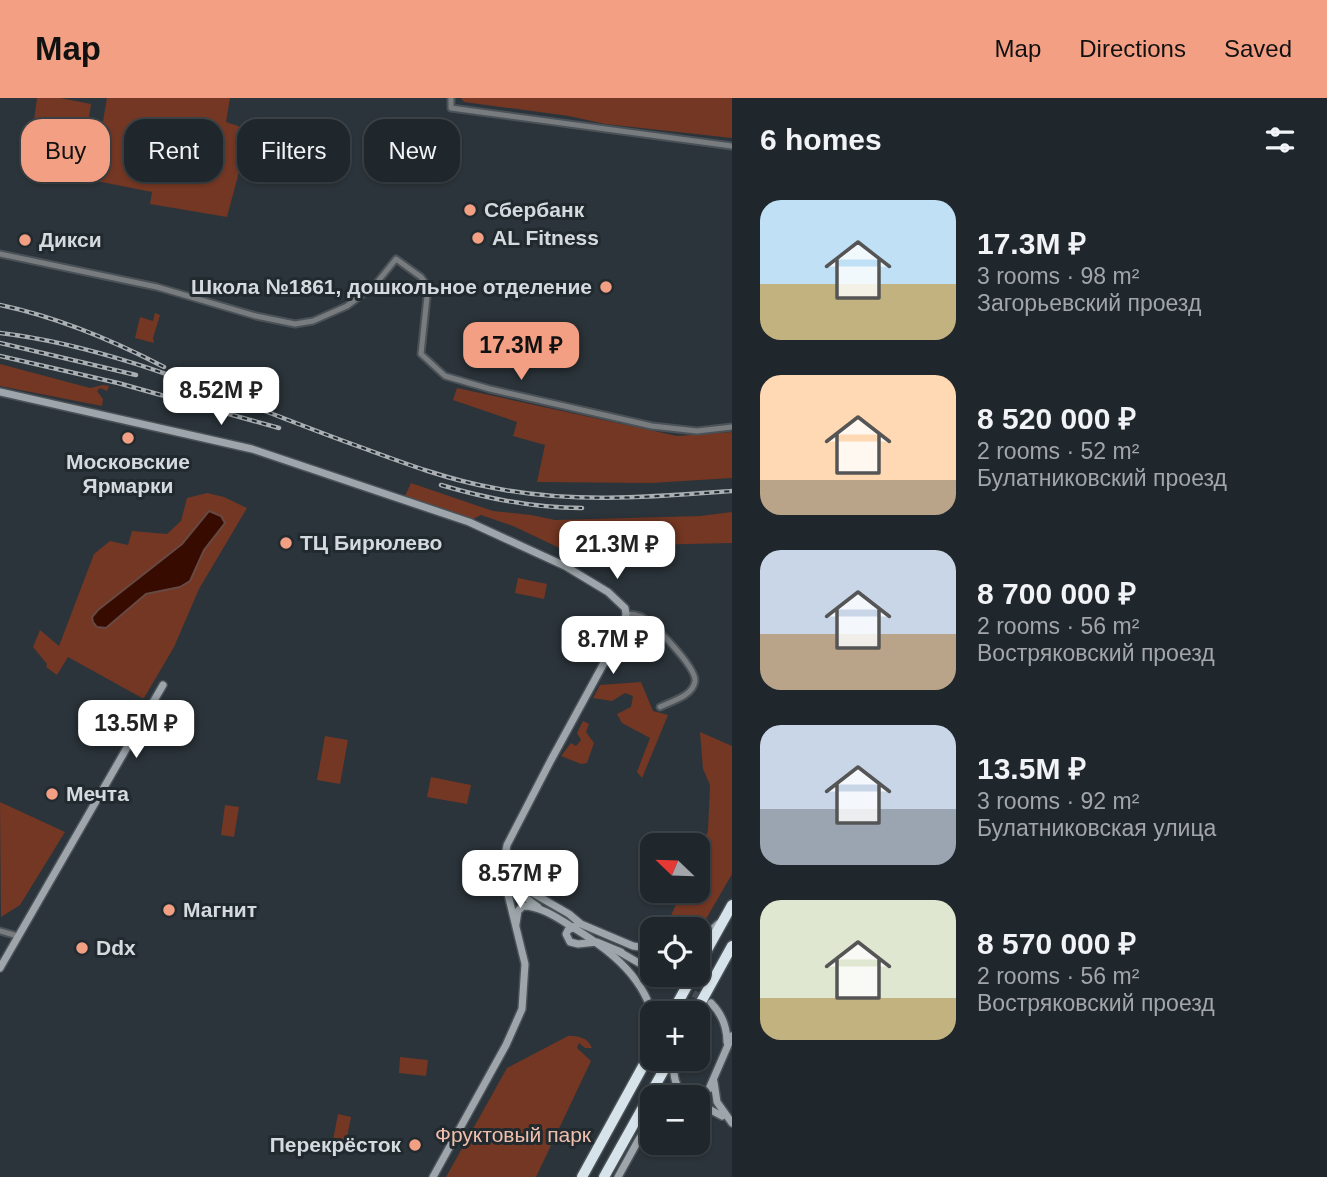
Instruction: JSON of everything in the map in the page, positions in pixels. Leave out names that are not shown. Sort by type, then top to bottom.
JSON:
[{"type":"highway","points":[[710,944],[732,904]]},
{"type":"highway","points":[[702,1001],[732,946]]},
{"type":"highway","points":[[582,1177],[640,1071]]},
{"type":"highway","points":[[604,1177],[663,1071]]},
{"type":"street","points":[[451,98],[451,108],[732,146]]},
{"type":"street","points":[[0,254],[156,287],[256,316],[295,324],[313,321],[347,306],[374,285],[396,259],[421,276],[428,287],[421,354],[445,376],[652,426],[697,431],[732,427]]},
{"type":"street","points":[[0,392],[252,449],[449,515],[565,566],[619,600],[630,614],[644,618],[692,669],[695,682],[689,694],[660,707]]},
{"type":"street","points":[[433,1177],[523,1009],[526,964],[504,865],[511,835],[630,614]]},
{"type":"street","points":[[0,968],[163,685]]},
{"type":"street","points":[[504,865],[512,881],[569,914],[576,926],[640,947]]},
{"type":"street","points":[[507,887],[527,890]]},
{"type":"street","points":[[507,887],[544,911],[576,926],[597,942],[623,964],[647,1001]]},
{"type":"street","points":[[710,933],[732,904]]},
{"type":"street","points":[[516,928],[518,911],[523,906],[544,911]]},
{"type":"street","points":[[576,926],[566,934],[570,942],[597,942],[640,964]]},
{"type":"street","points":[[590,929],[621,953]]},
{"type":"street","points":[[0,931],[18,936]]},
{"type":"street","points":[[711,1003],[721,1015],[727,1032],[723,1056]]},
{"type":"street","points":[[710,1087],[732,1036]]},
{"type":"street","points":[[632,1085],[640,1067]]},
{"type":"street","points":[[716,1075],[714,1086],[717,1102],[732,1124]]},
{"type":"street","points":[[710,1108],[732,1124]]},
{"type":"street","points":[[618,1177],[640,1138]]},
{"type":"green space","points":[[37,98],[60,98],[91,104],[89,119],[34,119]]},
{"type":"green space","points":[[107,98],[230,98],[226,122],[237,126],[237,179],[227,217],[150,204],[152,192],[101,182],[110,182],[110,119],[103,119]]},
{"type":"green space","points":[[461,98],[732,98],[732,138],[605,124],[569,116],[464,102]]},
{"type":"green space","points":[[155,313],[160,315],[154,343],[135,338],[140,317],[153,321]]},
{"type":"green space","points":[[0,364],[90,388],[109,386],[107,391],[100,388],[97,391],[103,399],[102,406],[0,386]]},
{"type":"green space","points":[[457,388],[677,436],[732,432],[732,478],[651,483],[537,482],[545,445],[513,436],[517,422],[453,400]]},
{"type":"green space","points":[[411,483],[493,511],[555,520],[700,516],[732,512],[732,543],[645,545],[634,551],[568,552],[513,526],[481,515],[473,519],[405,496]]},
{"type":"green space","points":[[207,493],[224,497],[247,508],[199,589],[174,647],[144,698],[68,657],[57,675],[46,667],[47,664],[33,647],[40,630],[59,646],[94,554],[110,541],[128,545],[132,531],[167,534],[181,521],[187,498]]},
{"type":"green space","points":[[518,578],[547,584],[544,599],[515,593]]},
{"type":"green space","points":[[641,682],[653,711],[668,715],[642,778],[637,772],[650,738],[622,723],[617,714],[631,707],[633,696],[625,693],[612,701],[593,698],[600,685]]},
{"type":"green space","points":[[583,721],[589,724],[586,732],[594,743],[587,763],[581,764],[561,756],[571,743],[576,746],[581,740],[577,733]]},
{"type":"green space","points":[[700,732],[732,746],[732,874],[707,917],[670,917],[677,903],[710,903],[710,833],[707,833],[710,785],[703,769]]},
{"type":"green space","points":[[325,736],[348,740],[340,784],[317,780]]},
{"type":"green space","points":[[431,777],[471,785],[467,804],[427,797]]},
{"type":"green space","points":[[0,802],[65,832],[20,905],[1,917]]},
{"type":"green space","points":[[225,805],[239,807],[234,837],[221,835]]},
{"type":"green space","name":"Фруктовый парк","points":[[568,1036],[588,1041],[592,1048],[585,1048],[579,1043],[577,1048],[591,1061],[536,1177],[446,1177],[507,1068]]},
{"type":"green space","points":[[400,1057],[428,1060],[426,1076],[399,1073]]},
{"type":"green space","points":[[338,1114],[351,1117],[346,1142],[333,1140]]},
{"type":"shaded area","points":[[209,511],[221,516],[225,523],[204,550],[190,581],[180,587],[146,594],[106,628],[97,627],[92,617],[98,610],[182,544]]},
{"type":"tunnel","points":[[682,987],[705,1000]]},
{"type":"railway","points":[[0,305],[84,330],[164,367]]},
{"type":"railway","points":[[0,333],[93,351],[139,365],[395,460],[477,485],[524,493],[583,498],[732,491]]},
{"type":"railway","points":[[0,343],[136,375]]},
{"type":"railway","points":[[0,356],[118,383],[279,428]]},
{"type":"railway","points":[[441,485],[511,502],[582,508]]},
{"type":"place","name":"Сбербанк","points":[[470,210]]},
{"type":"place","name":"AL Fitness","points":[[478,238]]},
{"type":"place","name":"Дикси","points":[[25,240]]},
{"type":"place","name":"Школа №1861, дошкольное отделение","points":[[606,287]]},
{"type":"place","name":"Московские Ярмарки","points":[[128,438]]},
{"type":"place","name":"ТЦ Бирюлево","points":[[286,543]]},
{"type":"place","name":"Мечта","points":[[52,794]]},
{"type":"place","name":"Магнит","points":[[169,910]]},
{"type":"place","name":"Ddx","points":[[82,948]]},
{"type":"place","name":"Перекрёсток","points":[[415,1145]]}]
